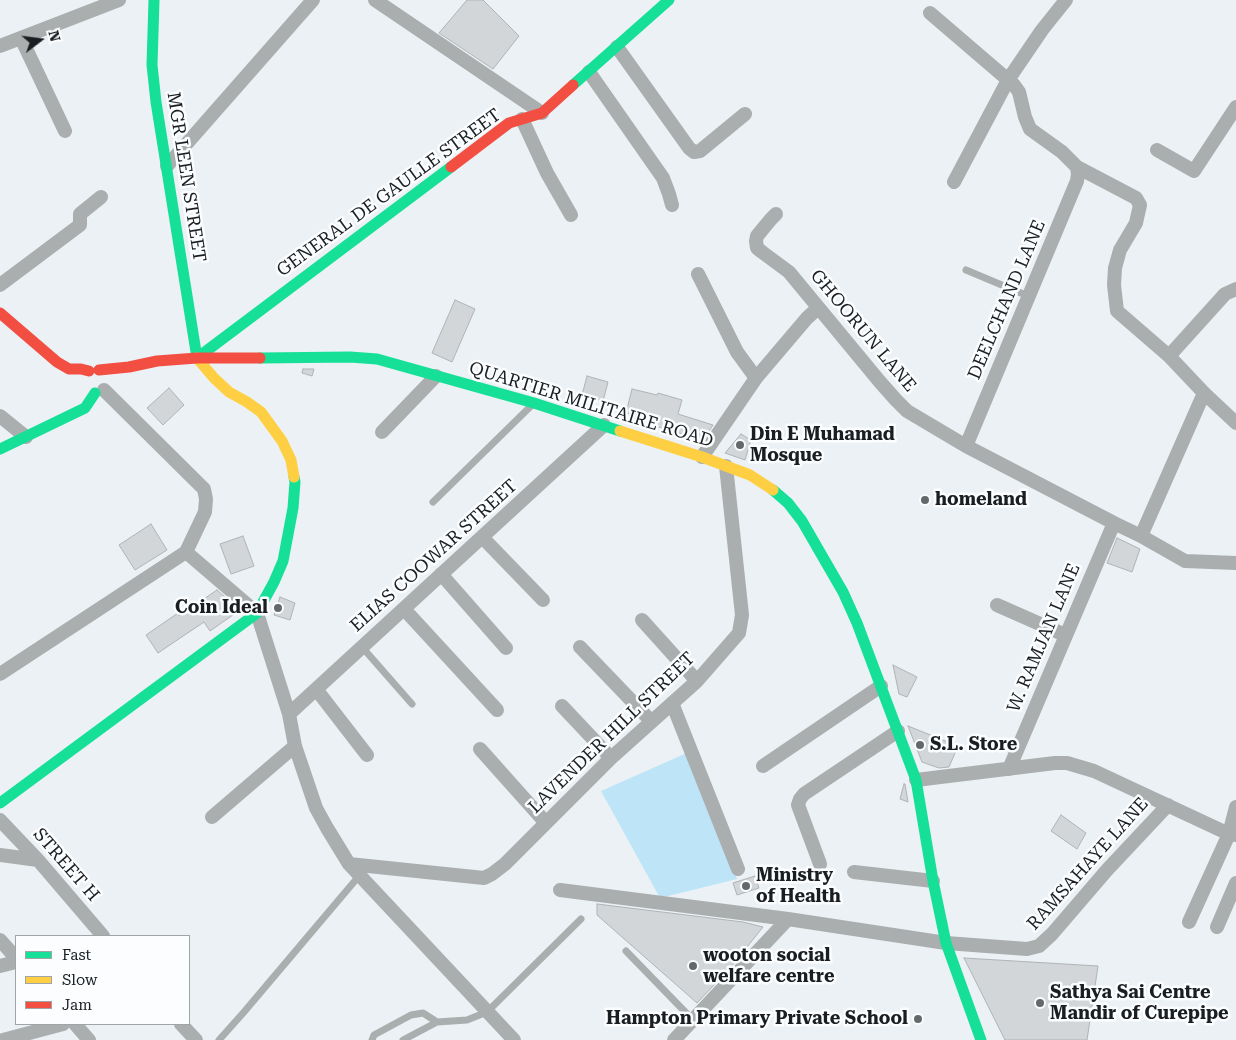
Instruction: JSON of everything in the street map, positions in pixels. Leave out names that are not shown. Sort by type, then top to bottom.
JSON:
[{"type":"street","points":[[0,46],[119,0]]},
{"type":"street","name":"MGR LEEN STREET","points":[[154,0],[152,65],[156,102],[197,358]]},
{"type":"street","points":[[167,166],[313,0]]},
{"type":"street","points":[[375,0],[542,113]]},
{"type":"street","name":"GENERAL DE GAULLE STREET","points":[[197,358],[501,129],[509,124],[542,113],[669,0]]},
{"type":"street","points":[[954,182],[1008,80],[1042,30],[1066,0]]},
{"type":"street","points":[[930,13],[1014,84],[1019,92],[1030,129],[1062,152],[1077,167],[1136,198],[1140,206],[1136,223],[1120,250],[1115,268],[1114,285],[1117,311],[1169,356],[1236,423]]},
{"type":"street","points":[[21,38],[65,131]]},
{"type":"street","points":[[617,47],[689,148],[694,152],[700,150],[745,114]]},
{"type":"street","points":[[589,72],[662,178],[672,205]]},
{"type":"street","points":[[1157,150],[1194,171],[1236,107]]},
{"type":"street","points":[[522,119],[547,173],[571,215]]},
{"type":"street","name":"DEELCHAND LANE","points":[[966,446],[1077,181],[1077,167]]},
{"type":"street","points":[[0,284],[80,225],[80,214],[101,197]]},
{"type":"street","name":"GHOORUN LANE","points":[[776,214],[757,236],[757,248],[789,272],[896,400],[907,410],[966,446],[1142,536],[1185,561],[1236,563]]},
{"type":"street","points":[[698,274],[737,352],[756,378]]},
{"type":"street","points":[[1169,356],[1226,294],[1236,289]]},
{"type":"street","points":[[702,457],[756,378],[807,318],[818,308]]},
{"type":"street","points":[[0,313],[57,362],[69,369],[81,369],[204,489],[206,499],[205,512],[186,552],[0,674]]},
{"type":"street","name":"QUARTIER MILITAIRE ROAD","points":[[95,382],[129,367],[158,361],[197,358],[350,357],[378,359],[534,403],[702,457],[750,474],[769,486],[788,503],[802,521],[843,592],[882,686],[916,780],[933,882],[946,943],[981,1040]]},
{"type":"street","points":[[0,803],[257,613],[274,582],[283,561],[293,508],[295,482],[291,460],[282,441],[261,412],[229,392],[197,358]]},
{"type":"street","name":"QUARTIER MILITAIRE ROAD","points":[[95,382],[129,367]]},
{"type":"street","points":[[382,432],[436,376]]},
{"type":"street","points":[[0,448],[86,408],[95,382]]},
{"type":"street","points":[[1142,536],[1204,393]]},
{"type":"street","points":[[0,416],[26,437]]},
{"type":"street","name":"ELIAS COOWAR STREET","points":[[289,714],[604,426]]},
{"type":"street","name":"LAVENDER HILL STREET","points":[[349,864],[484,878],[492,874],[505,864],[611,758],[697,681],[739,633],[742,616],[726,466]]},
{"type":"street","name":"W. RAMJAN LANE","points":[[1009,769],[1114,523]]},
{"type":"street","points":[[482,537],[542,600]]},
{"type":"street","points":[[186,552],[257,613],[289,714],[295,746],[316,808],[349,864],[514,1040]]},
{"type":"street","points":[[441,574],[506,648]]},
{"type":"street","points":[[997,605],[1065,635]]},
{"type":"street","points":[[404,609],[497,710]]},
{"type":"street","points":[[642,620],[697,681]]},
{"type":"street","points":[[580,647],[651,722]]},
{"type":"street","points":[[763,766],[882,686]]},
{"type":"street","points":[[316,689],[367,755]]},
{"type":"street","points":[[672,703],[738,869]]},
{"type":"street","points":[[562,706],[611,758]]},
{"type":"street","points":[[820,864],[798,805],[800,799],[804,794],[898,731]]},
{"type":"street","points":[[212,817],[295,746]]},
{"type":"street","points":[[480,749],[546,823]]},
{"type":"street","points":[[916,780],[1067,763],[1094,771],[1232,835]]},
{"type":"street","name":"RAMSAHAYE LANE","points":[[560,890],[788,919],[946,943],[1027,949],[1039,946],[1052,934],[1107,870],[1168,805]]},
{"type":"street","points":[[1188,922],[1232,835],[1236,807]]},
{"type":"street","name":"STREET H","points":[[0,820],[38,860],[102,935]]},
{"type":"street","points":[[0,854],[38,860]]},
{"type":"street","points":[[854,872],[933,882]]},
{"type":"street","points":[[1217,927],[1236,884]]},
{"type":"street","points":[[674,1040],[788,919]]},
{"type":"street","points":[[0,940],[15,957]]},
{"type":"street","points":[[0,966],[15,962]]},
{"type":"street","points":[[3,1040],[59,1025]]},
{"type":"street","points":[[75,1025],[89,1040]]},
{"type":"street","points":[[182,1025],[196,1040]]},
{"type":"lane","points":[[966,270],[1028,296]]},
{"type":"lane","points":[[433,502],[534,403]]},
{"type":"lane","points":[[362,647],[412,704]]},
{"type":"lane","points":[[218,1040],[359,876]]},
{"type":"lane","points":[[403,1040],[437,1022],[466,1020],[487,1012],[581,919]]},
{"type":"lane","points":[[626,951],[693,1020]]},
{"type":"lane","points":[[372,1040],[374,1035],[411,1015],[423,1014],[437,1022]]},
{"type":"shaded area","points":[[689,752],[737,879],[660,898],[601,791]]},
{"type":"building","points":[[467,0],[483,0],[519,36],[493,69],[439,33]]},
{"type":"building","points":[[455,300],[475,309],[452,362],[432,353]]},
{"type":"building","points":[[303,369],[314,369],[312,376],[302,373]]},
{"type":"building","points":[[587,376],[608,382],[603,401],[582,395]]},
{"type":"building","points":[[169,388],[184,405],[163,425],[147,408]]},
{"type":"building","points":[[632,389],[657,395],[658,393],[682,400],[678,414],[713,425],[703,440],[648,424],[650,419],[626,413]]},
{"type":"building","name":"Din E Muhamad Mosque","points":[[741,434],[751,440],[745,460],[725,453]]},
{"type":"building","points":[[151,524],[167,550],[135,570],[119,545]]},
{"type":"building","points":[[243,536],[254,566],[231,574],[220,544]]},
{"type":"building","points":[[1117,538],[1140,549],[1132,572],[1107,563]]},
{"type":"building","points":[[217,590],[240,610],[210,631],[204,622],[158,653],[146,635],[178,613],[179,616]]},
{"type":"building","points":[[280,597],[295,603],[290,620],[274,615]]},
{"type":"building","points":[[893,665],[917,677],[907,697],[899,694]]},
{"type":"building","points":[[908,726],[958,746],[949,767],[939,768],[922,762]]},
{"type":"building","points":[[905,784],[908,802],[900,799]]},
{"type":"building","points":[[1061,815],[1086,833],[1077,849],[1051,831]]},
{"type":"building","name":"Ministry of Health","points":[[755,876],[759,888],[737,895],[733,883]]},
{"type":"building","name":"wooton social welfare centre","points":[[597,904],[743,922],[763,927],[731,967],[697,1003],[597,915]]},
{"type":"building","name":"Sathya Sai Centre Mandir of Curepipe","points":[[964,958],[1098,966],[1087,1040],[1005,1040]]},
{"type":"traffic: fast","points":[[154,0],[152,65],[156,102],[197,358]]},
{"type":"traffic: fast","points":[[573,85],[669,0]]},
{"type":"traffic: fast","points":[[197,358],[451,167]]},
{"type":"traffic: fast","points":[[260,358],[350,357],[377,359],[534,403],[620,431]]},
{"type":"traffic: fast","points":[[0,449],[85,408],[95,393]]},
{"type":"traffic: fast","points":[[0,803],[257,613],[283,561],[293,508],[294,477]]},
{"type":"traffic: fast","points":[[773,490],[788,503],[802,521],[843,592],[857,623],[916,780],[933,881],[946,943],[981,1040]]},
{"type":"traffic: slow","points":[[197,358],[229,392],[261,412],[282,441],[291,460],[294,477]]},
{"type":"traffic: slow","points":[[620,431],[702,457],[750,475],[773,490]]},
{"type":"traffic: jam","points":[[451,167],[509,123],[542,113],[573,85]]},
{"type":"traffic: jam","points":[[0,313],[57,362],[69,369],[89,371]]},
{"type":"traffic: jam","points":[[99,370],[129,367],[157,361],[197,358],[260,358]]},
{"type":"place","name":"Din E Muhamad Mosque","points":[[740,445]]},
{"type":"place","name":"homeland","points":[[925,500]]},
{"type":"place","name":"Coin Ideal","points":[[278,608]]},
{"type":"place","name":"S.L. Store","points":[[920,745]]},
{"type":"place","name":"Ministry of Health","points":[[746,886]]},
{"type":"place","name":"wooton social welfare centre","points":[[693,966]]},
{"type":"place","name":"Sathya Sai Centre Mandir of Curepipe","points":[[1040,1003]]},
{"type":"place","name":"Hampton Primary Private School","points":[[918,1019]]}]
